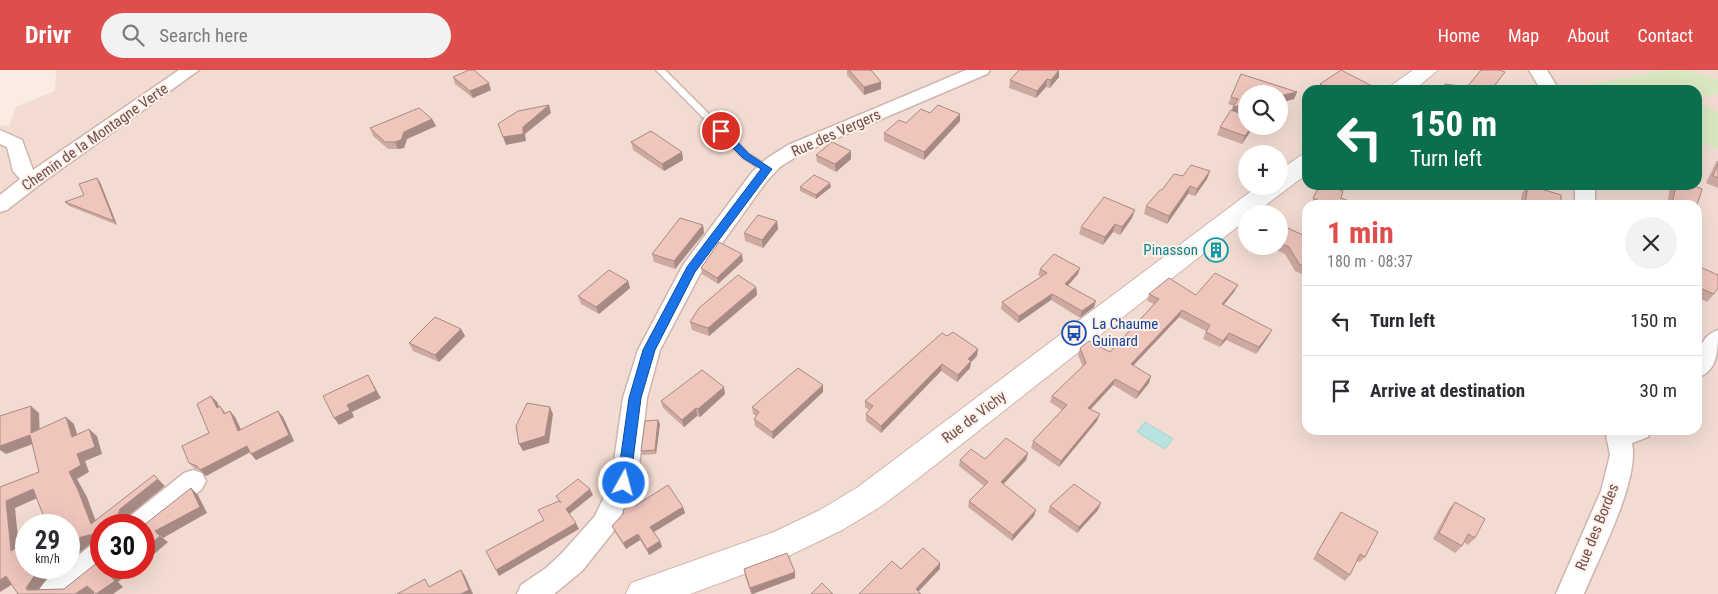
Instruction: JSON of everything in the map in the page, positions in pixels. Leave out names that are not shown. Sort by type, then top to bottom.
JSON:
[{"type":"street","name":"Chemin de la Montagne Verte","points":[[0,205],[32,180],[190,70]]},
{"type":"street","points":[[1407,85],[1427,70]]},
{"type":"street","points":[[1538,70],[1547,85]]},
{"type":"street","name":"Rue des Vergers","points":[[531,594],[556,578],[604,524],[624,483],[635,398],[649,350],[691,270],[759,176],[794,149],[970,72]]},
{"type":"street","points":[[0,136],[15,144],[23,171],[32,180]]},
{"type":"street","points":[[1288,176],[1302,166]]},
{"type":"street","name":"Rue de Vichy","points":[[643,594],[786,543],[832,520],[870,496],[1080,338],[1132,294],[1262,195]]},
{"type":"street","points":[[1702,362],[1718,339]]},
{"type":"street","name":"Rue des Bordes","points":[[1570,594],[1614,491],[1622,455],[1624,435]]},
{"type":"street","points":[[151,514],[193,480]]},
{"type":"street","points":[[51,594],[90,563]]},
{"type":"lane","points":[[660,70],[746,156],[767,169]]},
{"type":"shaded area","points":[[56,70],[1718,70],[1718,594],[0,594],[0,125],[9,126],[16,107],[55,91]]},
{"type":"green space","points":[[1664,70],[1686,70],[1718,79],[1718,93],[1702,98],[1702,85],[1586,85]]},
{"type":"green space","points":[[1702,106],[1718,112],[1718,149],[1702,143]]},
{"type":"water","points":[[1145,422],[1173,439],[1165,449],[1137,432]]},
{"type":"building","points":[[469,70],[474,70],[489,83],[470,91],[453,77]]},
{"type":"building","points":[[849,70],[871,70],[881,82],[864,87]]},
{"type":"building","points":[[1019,70],[1059,70],[1051,80],[1047,79],[1037,91],[1010,80]]},
{"type":"building","points":[[1341,70],[1370,85],[1322,85],[1320,84]]},
{"type":"building","points":[[1481,70],[1505,72],[1495,85],[1469,85]]},
{"type":"building","points":[[1241,74],[1275,85],[1238,85],[1238,99],[1231,97]]},
{"type":"building","points":[[1288,89],[1297,92],[1288,94]]},
{"type":"building","points":[[1238,99],[1238,106],[1233,107]]},
{"type":"building","points":[[549,105],[523,127],[523,134],[503,137],[498,124],[518,111]]},
{"type":"building","points":[[938,105],[960,114],[924,152],[884,133],[899,120],[906,123],[921,109],[930,113]]},
{"type":"building","points":[[419,108],[432,119],[404,132],[401,140],[385,142],[370,128]]},
{"type":"building","points":[[1231,110],[1238,113],[1238,133],[1220,127]]},
{"type":"building","points":[[651,131],[682,152],[662,164],[631,142]]},
{"type":"building","points":[[832,142],[851,151],[835,164],[816,155]]},
{"type":"building","points":[[1718,164],[1718,178],[1713,176]]},
{"type":"building","points":[[1191,165],[1210,171],[1197,189],[1190,186],[1169,216],[1146,206],[1162,190],[1174,174],[1183,176]]},
{"type":"building","points":[[814,175],[830,183],[816,195],[800,187]]},
{"type":"building","points":[[97,178],[114,221],[65,202],[84,195],[79,184]]},
{"type":"building","points":[[1317,190],[1340,190],[1343,191],[1341,198],[1346,200],[1317,200],[1313,198]]},
{"type":"building","points":[[1527,190],[1544,190],[1561,195],[1561,200],[1526,200]]},
{"type":"building","points":[[1675,190],[1702,190],[1699,200],[1673,200]]},
{"type":"building","points":[[1104,197],[1135,210],[1122,227],[1115,224],[1105,237],[1081,227]]},
{"type":"building","points":[[758,215],[777,221],[762,240],[744,233]]},
{"type":"building","points":[[680,218],[703,225],[674,261],[652,254]]},
{"type":"building","points":[[1288,228],[1302,235],[1302,265],[1299,264],[1289,247]]},
{"type":"building","points":[[719,242],[742,254],[717,278],[701,268]]},
{"type":"building","points":[[1054,254],[1080,268],[1065,284],[1096,301],[1082,311],[1052,294],[1019,316],[1002,302],[1047,273],[1040,269]]},
{"type":"building","points":[[1702,268],[1718,275],[1718,288],[1714,294],[1702,289]]},
{"type":"building","points":[[609,270],[628,281],[596,307],[578,296]]},
{"type":"building","points":[[1215,273],[1238,285],[1222,304],[1272,330],[1259,347],[1229,333],[1223,341],[1206,332],[1210,325],[1182,310],[1131,364],[1151,376],[1139,392],[1115,379],[1088,408],[1100,414],[1061,461],[1033,441],[1067,405],[1052,396],[1086,363],[1080,348],[1089,341],[1110,352],[1159,299],[1149,294],[1169,278],[1196,295]]},
{"type":"building","points":[[738,275],[756,287],[708,328],[690,322],[699,308]]},
{"type":"building","points":[[435,317],[461,329],[435,355],[409,343]]},
{"type":"building","points":[[953,332],[978,349],[968,359],[971,361],[958,375],[942,364],[881,426],[866,414],[873,406],[865,401],[942,333],[947,336]]},
{"type":"building","points":[[798,368],[823,385],[772,432],[754,419],[759,412],[752,407]]},
{"type":"building","points":[[702,370],[724,387],[682,420],[661,401]]},
{"type":"building","points":[[368,375],[376,391],[347,405],[350,410],[334,418],[323,396]]},
{"type":"building","points":[[211,396],[217,408],[220,406],[224,414],[230,411],[238,431],[278,411],[289,435],[251,454],[247,446],[200,470],[197,466],[189,463],[182,446],[209,433],[197,404]]},
{"type":"building","points":[[527,403],[550,407],[545,436],[519,444],[516,426]]},
{"type":"building","points":[[31,406],[31,433],[66,417],[72,437],[89,429],[95,447],[77,454],[81,465],[69,472],[90,521],[90,535],[80,538],[80,514],[43,514],[33,489],[6,501],[11,551],[15,549],[15,579],[32,579],[26,588],[27,590],[64,589],[77,579],[80,579],[80,576],[90,568],[90,579],[113,579],[115,581],[96,594],[87,586],[75,594],[18,594],[6,576],[0,580],[0,487],[39,472],[30,435],[0,446],[0,416]]},
{"type":"building","points":[[658,420],[655,450],[641,451],[645,421]]},
{"type":"building","points":[[1006,438],[1028,453],[1001,482],[1036,510],[1013,535],[969,501],[988,482],[960,460],[971,449],[985,459]]},
{"type":"building","points":[[154,475],[158,479],[120,509],[118,514],[104,514]]},
{"type":"building","points":[[578,479],[590,489],[566,509],[576,523],[496,570],[486,551],[544,520],[538,510],[559,501],[561,503],[556,496]]},
{"type":"building","points":[[1074,484],[1101,503],[1079,527],[1050,506]]},
{"type":"building","points":[[668,485],[683,507],[650,527],[660,541],[647,549],[638,534],[623,543],[612,526],[624,513],[623,510],[633,503],[635,506]]},
{"type":"building","points":[[191,488],[200,507],[155,531],[155,516]]},
{"type":"building","points":[[1455,502],[1485,519],[1475,538],[1468,534],[1462,546],[1439,533]]},
{"type":"building","points":[[1341,512],[1378,532],[1365,557],[1360,554],[1350,575],[1317,553]]},
{"type":"building","points":[[155,531],[160,536],[155,540]]},
{"type":"building","points":[[923,548],[940,563],[916,589],[921,594],[859,594],[892,561],[901,569]]},
{"type":"building","points":[[787,553],[795,572],[750,588],[744,569]]},
{"type":"building","points":[[461,570],[469,590],[461,594],[397,594],[425,579],[429,587]]},
{"type":"building","points":[[822,583],[833,594],[811,594]]},
{"type":"place","name":"Pinasson","points":[[1216,250]]},
{"type":"place","name":"La Chaume Guinard","points":[[1074,333]]},
{"type":"route","points":[[624,483],[635,398],[649,350],[691,270],[759,176],[767,169],[746,156],[721,131]]}]
